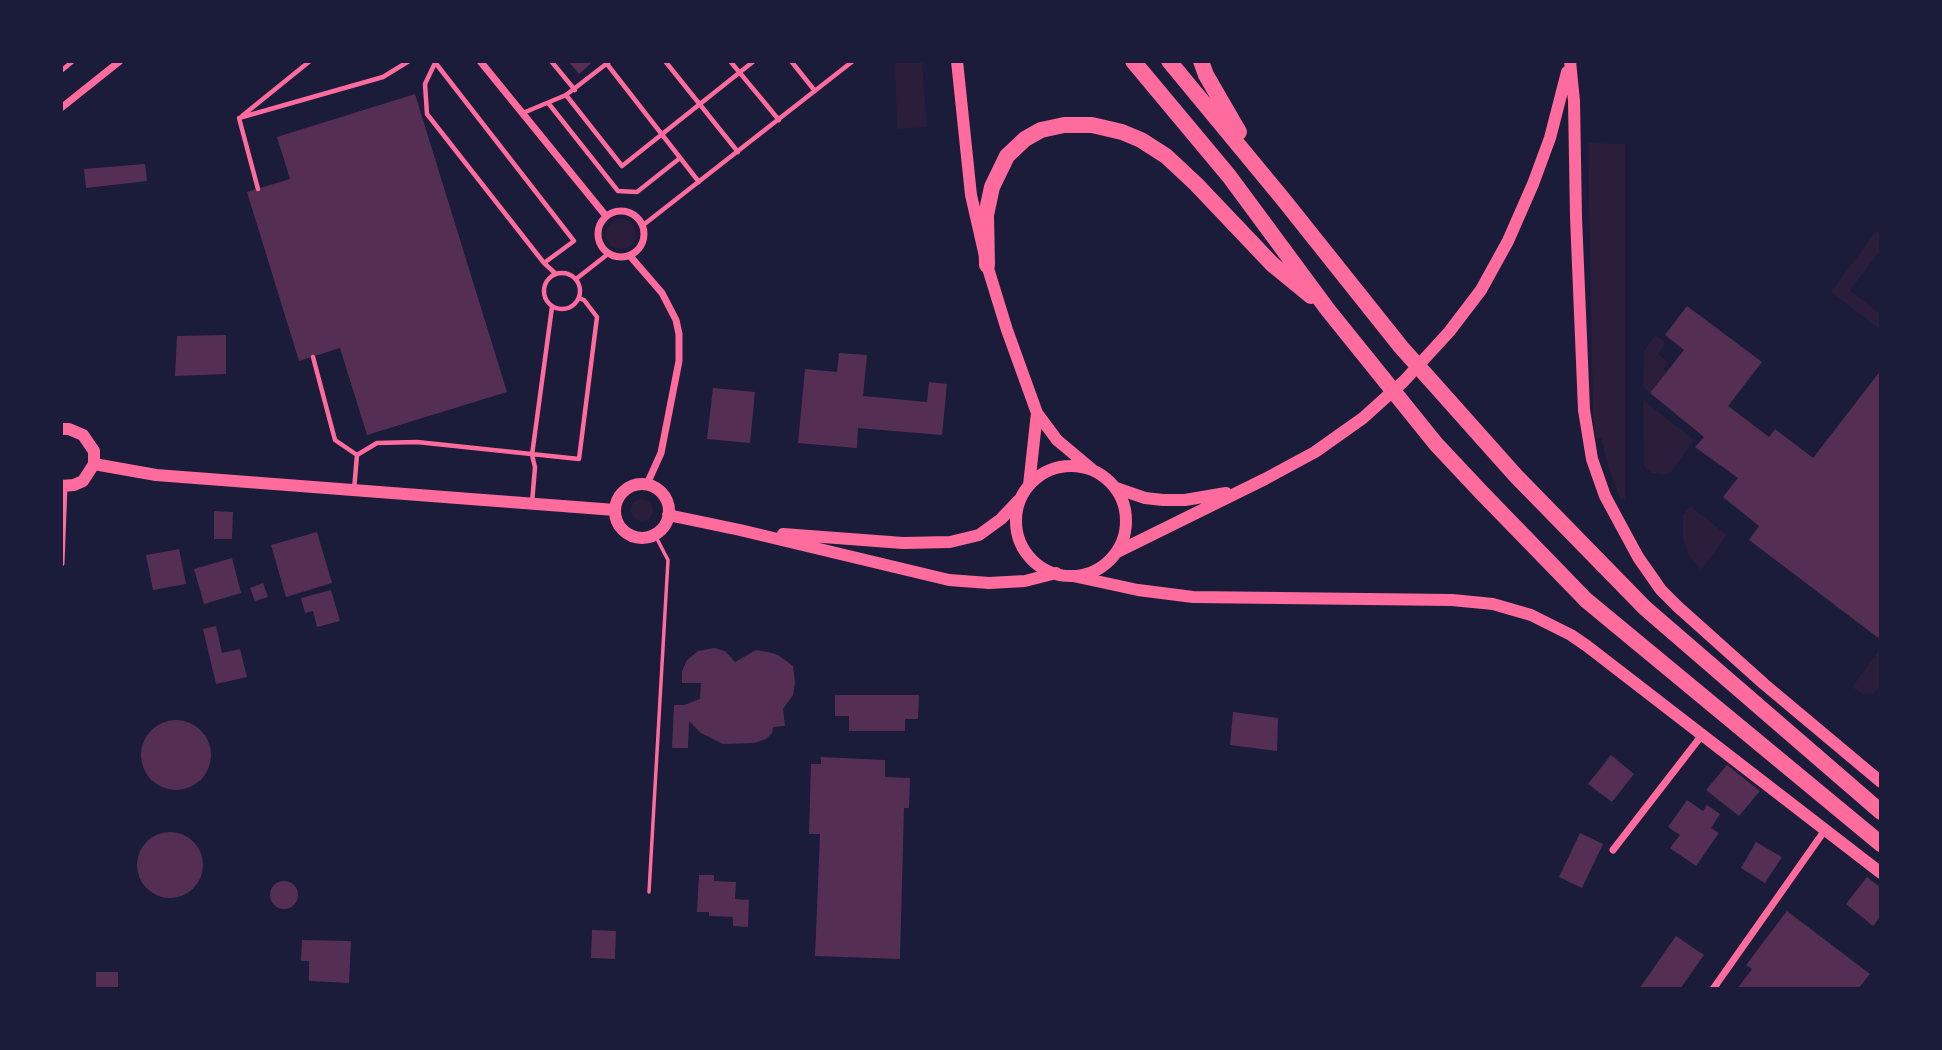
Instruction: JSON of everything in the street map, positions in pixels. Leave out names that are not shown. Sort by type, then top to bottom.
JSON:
[{"type":"highway","points":[[1133,61],[1229,176],[1328,310],[1436,444],[1586,600],[1881,844]]},
{"type":"highway","points":[[1170,61],[1401,346],[1516,476],[1645,608],[1881,812]]},
{"type":"highway","points":[[1201,61],[1230,118],[1283,199]]},
{"type":"highway","points":[[987,265],[986,215],[992,187],[1007,156],[1025,139],[1041,130],[1064,125],[1092,125],[1122,132],[1166,156],[1272,264],[1328,310]]},
{"type":"street","points":[[61,108],[120,61]]},
{"type":"street","points":[[480,61],[606,216]]},
{"type":"street","points":[[957,61],[968,179],[987,265],[1037,413],[1073,456],[1116,488],[1124,503],[1127,520],[1125,537],[1117,552],[1105,565],[1090,573],[1073,576]]},
{"type":"street","points":[[1117,552],[1315,452],[1363,418],[1405,381],[1450,332],[1508,242],[1550,138],[1570,61]]},
{"type":"street","points":[[1570,61],[1574,101],[1576,230],[1584,410],[1592,459],[1605,496],[1634,551],[1661,590],[1677,607],[1799,715],[1881,782]]},
{"type":"street","points":[[621,211],[628,212],[635,216],[642,226],[642,245],[630,256],[622,258],[602,249],[597,235],[601,221],[606,216],[621,211]]},
{"type":"street","points":[[630,256],[662,293],[672,310],[678,327],[680,348],[661,453],[647,484]]},
{"type":"street","points":[[1037,413],[1025,491],[1016,525],[1023,547],[1036,564],[1056,573],[1138,590],[1193,597],[1452,600],[1506,607],[1531,615],[1570,635],[1881,873]]},
{"type":"street","points":[[61,429],[69,429],[83,435],[94,451],[94,464],[83,481],[63,486],[61,563]]},
{"type":"street","points":[[94,464],[156,475],[614,510]]},
{"type":"street","points":[[740,530],[849,541],[950,542],[979,535],[991,527],[1025,491],[1051,470],[1079,466],[1094,471]]},
{"type":"street","points":[[1116,488],[1145,498],[1185,500],[1236,491],[1265,479]]},
{"type":"street","points":[[647,484],[656,488],[666,499],[668,515],[662,529],[655,535],[637,538],[621,529],[614,510],[623,491],[631,486],[647,484]]},
{"type":"street","points":[[668,515],[949,580],[989,583],[1025,581],[1056,573]]},
{"type":"street","points":[[1613,850],[1702,735]]},
{"type":"street","points":[[1713,989],[1825,830]]},
{"type":"lane","points":[[61,71],[73,61]]},
{"type":"lane","points":[[239,118],[310,61]]},
{"type":"lane","points":[[239,118],[383,77],[410,61]]},
{"type":"lane","points":[[551,61],[575,90]]},
{"type":"lane","points":[[665,61],[738,152]]},
{"type":"lane","points":[[730,61],[779,120]]},
{"type":"lane","points":[[566,95],[622,166],[754,61]]},
{"type":"lane","points":[[791,61],[815,91]]},
{"type":"lane","points":[[642,226],[852,61]]},
{"type":"lane","points":[[544,263],[573,242],[435,62],[425,84],[427,114],[544,263],[556,274]]},
{"type":"lane","points":[[523,113],[549,104],[575,90],[608,62],[699,183]]},
{"type":"lane","points":[[549,104],[618,191],[637,192],[680,158]]},
{"type":"lane","points":[[239,118],[258,189]]},
{"type":"lane","points":[[576,279],[608,254]]},
{"type":"lane","points":[[556,274],[570,275],[576,279],[579,298],[568,309],[552,307],[544,298],[543,290],[550,277],[556,274]]},
{"type":"lane","points":[[357,455],[377,443],[417,442],[579,458],[597,317],[584,300],[579,298]]},
{"type":"lane","points":[[531,505],[535,467],[532,455],[552,307]]},
{"type":"lane","points":[[313,357],[335,440],[357,455]]},
{"type":"lane","points":[[354,491],[357,455]]},
{"type":"path","points":[[649,892],[668,560],[655,535]]},
{"type":"shaded area","points":[[895,61],[922,61],[927,127],[897,129]]},
{"type":"shaded area","points":[[1588,143],[1625,144],[1625,499],[1621,500],[1601,438],[1596,439],[1593,419]]},
{"type":"shaded area","points":[[621,219],[632,223],[636,234],[632,245],[621,249],[610,245],[606,234],[610,223]]},
{"type":"shaded area","points":[[1876,231],[1881,234],[1881,250],[1850,290],[1881,315],[1881,330],[1831,292]]},
{"type":"shaded area","points":[[1655,335],[1666,343],[1658,354],[1669,363],[1664,369],[1666,373],[1650,393],[1643,387],[1644,351]]},
{"type":"shaded area","points":[[1643,400],[1694,440],[1671,472],[1665,475],[1652,473],[1644,466]]},
{"type":"shaded area","points":[[642,499],[650,502],[653,510],[650,518],[642,521],[634,518],[631,510],[634,502]]},
{"type":"shaded area","points":[[1690,506],[1727,535],[1701,570],[1688,554],[1683,539],[1683,515]]},
{"type":"shaded area","points":[[1881,648],[1881,684],[1873,694],[1862,694],[1852,687]]},
{"type":"building","points":[[568,61],[594,61],[579,74]]},
{"type":"building","points":[[415,94],[507,392],[367,435],[340,348],[299,361],[247,192],[290,179],[277,137]]},
{"type":"building","points":[[145,164],[147,181],[86,188],[84,169]]},
{"type":"building","points":[[1687,306],[1762,362],[1728,406],[1769,437],[1775,429],[1813,458],[1881,370],[1881,640],[1749,540],[1759,526],[1723,497],[1738,478],[1695,447],[1704,437],[1650,393],[1684,350],[1665,335]]},
{"type":"building","points":[[226,335],[226,374],[175,376],[177,336]]},
{"type":"building","points":[[839,353],[867,355],[863,396],[927,402],[929,382],[947,384],[942,435],[858,428],[857,448],[798,443],[805,369],[837,372]]},
{"type":"building","points":[[713,388],[755,392],[750,443],[707,439]]},
{"type":"building","points":[[214,511],[233,512],[232,539],[214,539]]},
{"type":"building","points":[[317,532],[332,583],[286,597],[271,545]]},
{"type":"building","points":[[179,549],[186,584],[153,590],[146,555]]},
{"type":"building","points":[[232,558],[241,593],[204,604],[194,569]]},
{"type":"building","points":[[263,583],[268,597],[255,601],[250,588]]},
{"type":"building","points":[[331,590],[340,621],[317,627],[313,611],[305,613],[301,598]]},
{"type":"building","points":[[216,626],[222,653],[240,649],[247,677],[216,684],[203,629]]},
{"type":"building","points":[[714,648],[725,651],[735,662],[756,650],[778,655],[793,666],[793,695],[783,709],[785,726],[773,727],[772,733],[766,739],[754,743],[723,744],[701,733],[689,721],[688,748],[672,748],[674,705],[684,705],[700,699],[701,683],[682,683],[682,671],[687,660],[698,651]]},
{"type":"building","points":[[835,695],[919,695],[918,719],[905,719],[905,731],[849,731],[849,716],[835,716]]},
{"type":"building","points":[[1233,712],[1278,718],[1277,751],[1230,745]]},
{"type":"building","points":[[176,720],[201,730],[211,755],[201,780],[176,790],[151,780],[141,755],[151,730]]},
{"type":"building","points":[[1611,755],[1634,774],[1612,802],[1588,784]]},
{"type":"building","points":[[821,757],[885,760],[885,777],[910,778],[909,808],[904,808],[900,959],[815,956],[820,834],[809,834],[811,764],[821,764]]},
{"type":"building","points":[[1727,765],[1760,791],[1739,816],[1706,790]]},
{"type":"building","points":[[1687,800],[1703,811],[1707,805],[1720,814],[1711,828],[1719,833],[1696,866],[1670,848],[1680,835],[1668,827]]},
{"type":"building","points":[[170,832],[183,835],[193,842],[200,852],[203,865],[200,878],[193,888],[183,895],[170,898],[157,895],[147,888],[140,878],[137,865],[140,852],[147,842],[157,835]]},
{"type":"building","points":[[1580,833],[1603,844],[1582,888],[1559,877]]},
{"type":"building","points":[[1756,842],[1782,857],[1765,883],[1741,868]]},
{"type":"building","points":[[699,875],[714,875],[714,881],[736,882],[735,899],[749,900],[748,927],[733,926],[733,917],[709,916],[709,912],[697,912]]},
{"type":"building","points":[[1867,877],[1881,888],[1881,916],[1873,926],[1846,904]]},
{"type":"building","points":[[284,881],[294,885],[298,895],[294,905],[284,909],[274,905],[270,895],[274,885]]},
{"type":"building","points":[[1787,911],[1870,974],[1858,989],[1737,989],[1752,969],[1746,965]]},
{"type":"building","points":[[592,930],[616,931],[615,959],[591,958]]},
{"type":"building","points":[[1676,936],[1704,955],[1680,989],[1639,989]]},
{"type":"building","points":[[302,940],[351,941],[349,983],[309,981],[309,961],[301,961]]},
{"type":"building","points":[[96,972],[118,972],[118,989],[96,988]]}]
